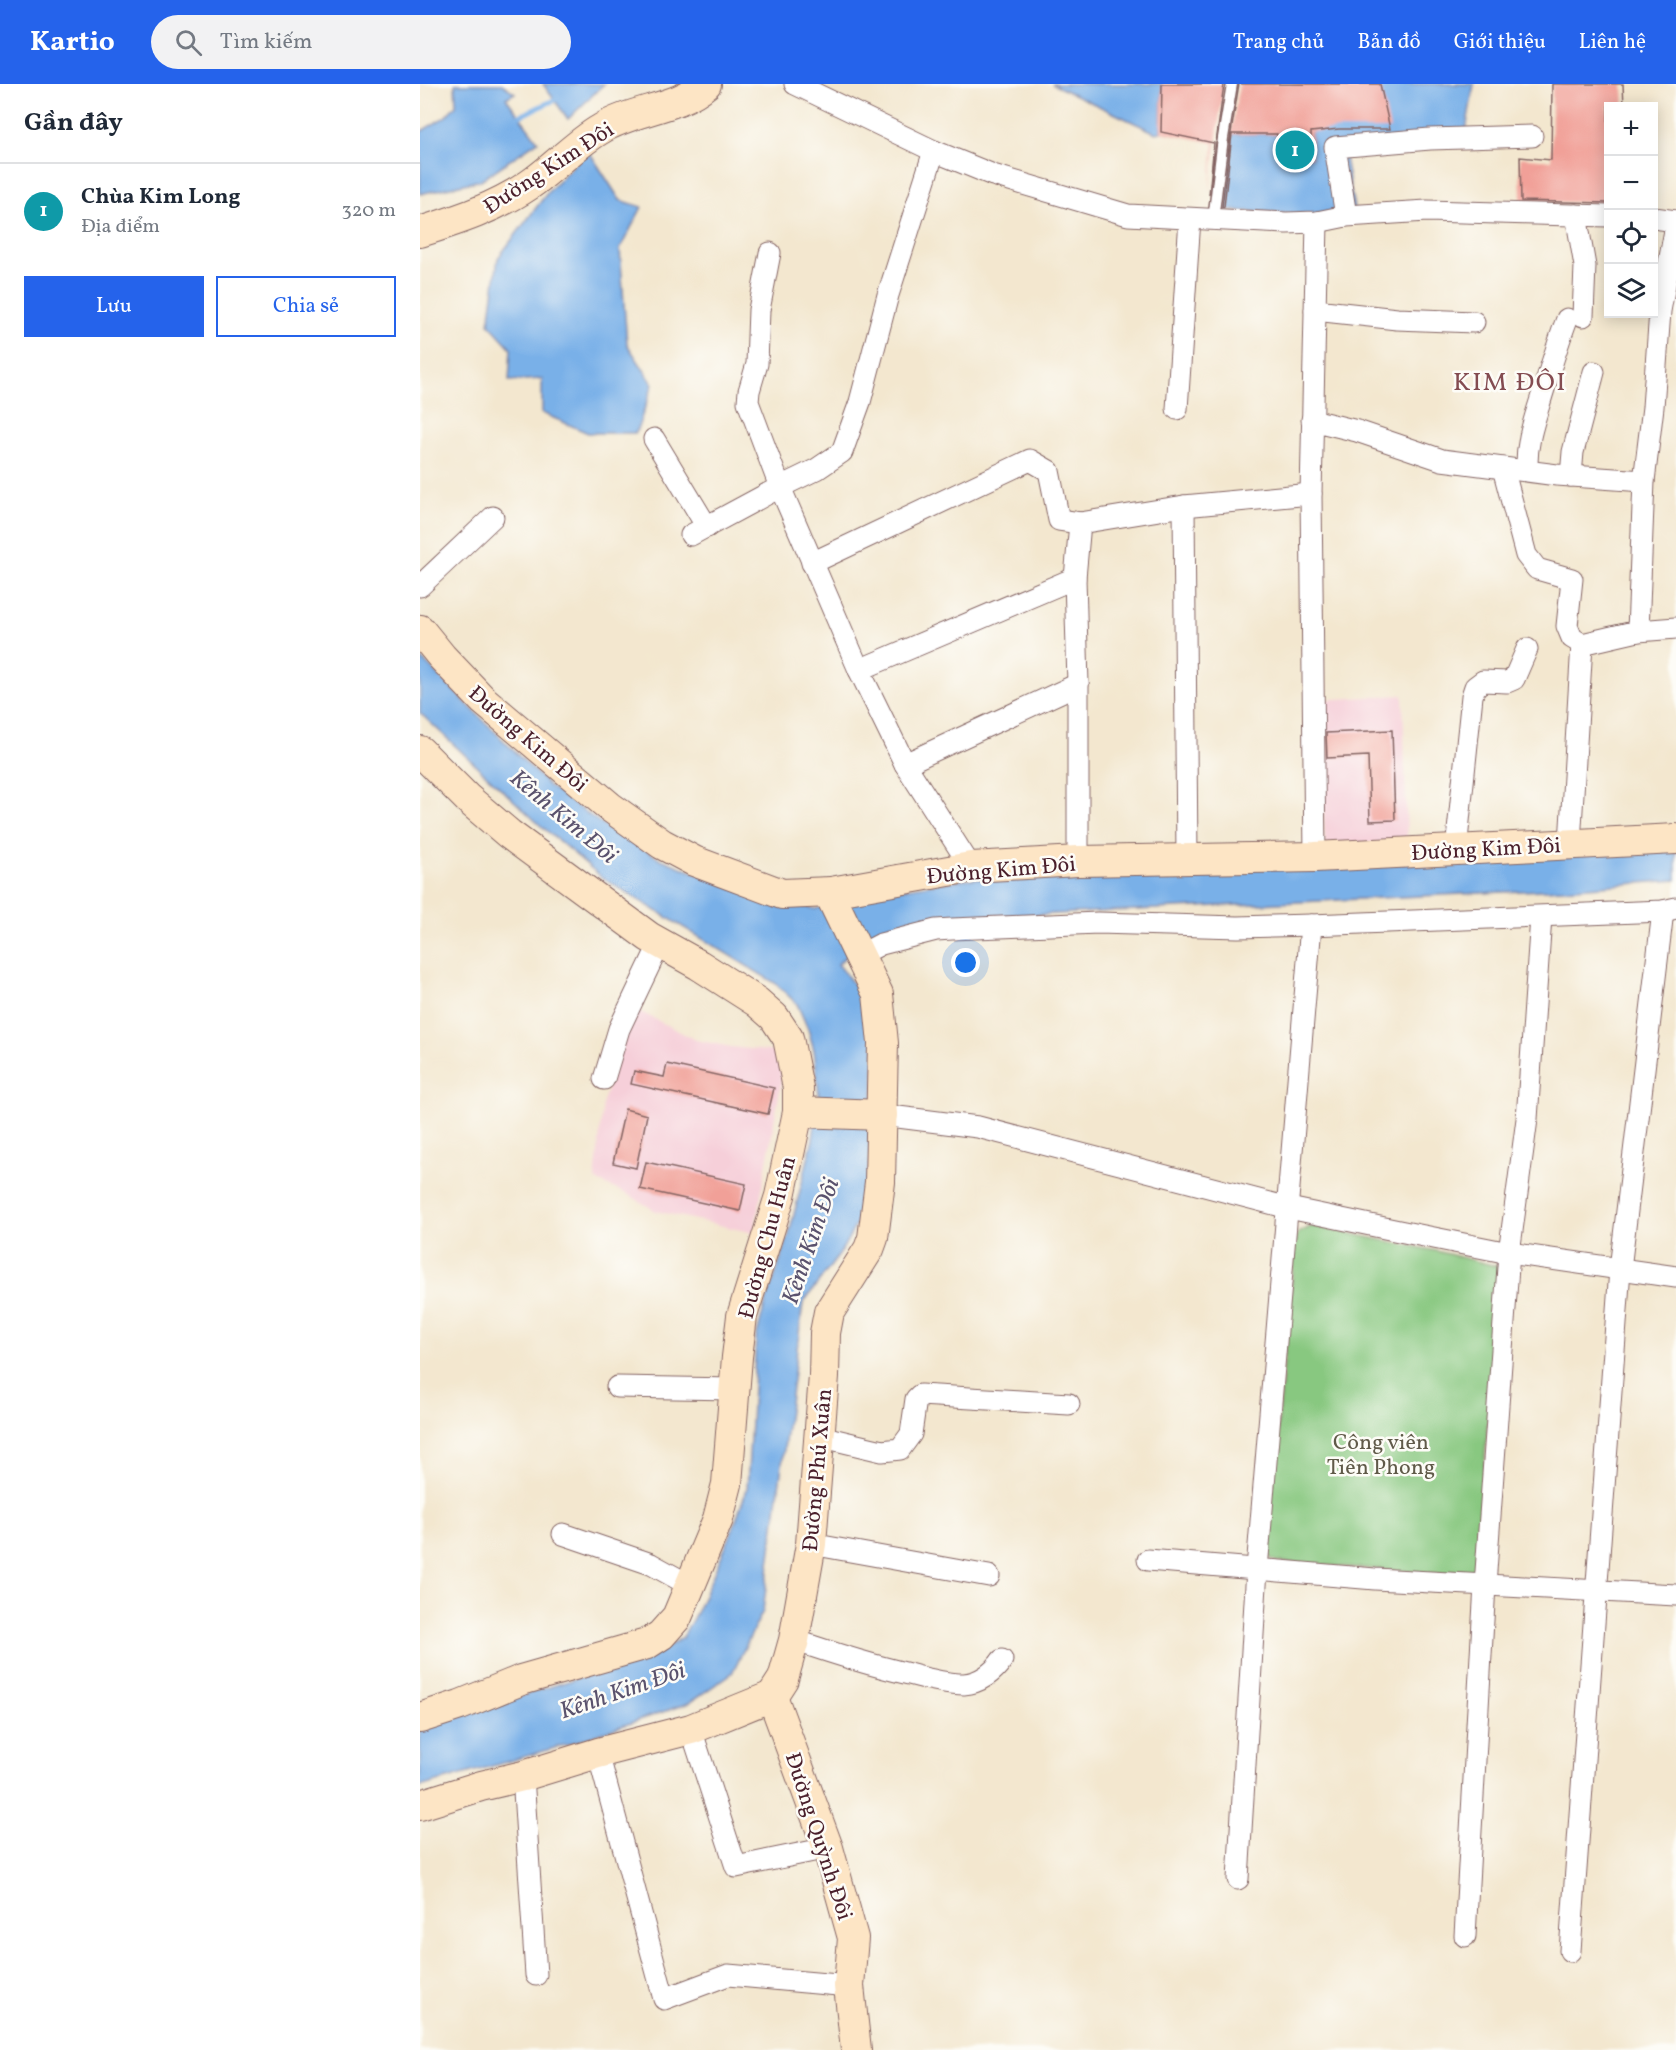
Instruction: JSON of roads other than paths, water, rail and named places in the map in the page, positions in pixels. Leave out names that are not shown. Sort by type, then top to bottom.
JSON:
[{"type":"street","name":"Đường Kim Đôi","points":[[420,232],[466,218],[502,202],[529,185],[603,128],[681,98],[706,84]]},
{"type":"street","points":[[795,84],[934,151],[993,175],[1128,215],[1286,224],[1317,222],[1346,216],[1427,211],[1604,216]]},
{"type":"street","points":[[1346,216],[1335,147],[1532,136]]},
{"type":"street","points":[[654,439],[699,531],[817,469],[842,452],[860,402],[888,295],[934,151]]},
{"type":"street","points":[[1527,470],[1530,431],[1550,362],[1575,318],[1585,266],[1576,215]]},
{"type":"street","points":[[1177,409],[1190,219]]},
{"type":"street","points":[[1638,631],[1644,481],[1653,407],[1660,311],[1676,223],[1658,219]]},
{"type":"street","points":[[1315,857],[1311,494],[1317,222]]},
{"type":"street","points":[[770,254],[759,310],[757,364],[748,402],[780,487],[859,670],[905,764],[971,867]]},
{"type":"street","points":[[1315,310],[1396,319],[1474,322]]},
{"type":"street","points":[[1571,476],[1573,452],[1594,372]]},
{"type":"street","points":[[1312,420],[1358,431],[1442,460],[1571,476],[1644,481]]},
{"type":"street","points":[[812,563],[1030,460],[1049,471],[1059,520],[1080,524],[1184,506],[1311,494]]},
{"type":"street","points":[[1503,468],[1526,555],[1537,569],[1572,579],[1567,626],[1572,638],[1582,644],[1638,631],[1676,628]]},
{"type":"street","points":[[1184,506],[1187,859]]},
{"type":"street","points":[[420,586],[493,518]]},
{"type":"street","points":[[1078,861],[1078,684],[1075,578],[1080,524]]},
{"type":"street","points":[[859,670],[1075,578]]},
{"type":"street","name":"Đường Kim Đôi","points":[[420,630],[483,700],[589,790],[662,844],[694,861],[782,894],[833,897],[971,867],[1078,861],[1315,857],[1676,839]]},
{"type":"street","points":[[1570,843],[1582,644]]},
{"type":"street","points":[[1456,850],[1472,696],[1475,687],[1483,681],[1507,682],[1514,679],[1527,649]]},
{"type":"street","points":[[905,764],[1078,684]]},
{"type":"street","name":"Đường Chu Huân","points":[[420,751],[468,799],[508,834],[660,943],[737,988],[774,1017],[788,1038],[798,1088],[798,1112],[780,1196],[742,1316],[727,1484],[718,1519],[677,1617],[661,1635],[647,1644],[521,1680],[460,1706],[420,1718]]},
{"type":"street","name":"Đường Phú Xuân","points":[[772,1696],[783,1679],[794,1640],[811,1544],[825,1333],[829,1312],[864,1260],[873,1238],[880,1182],[883,1043],[878,994],[833,897]]},
{"type":"street","points":[[860,955],[881,944],[936,930],[1098,923],[1238,927],[1541,917],[1670,910],[1620,1269],[1570,1951]]},
{"type":"street","points":[[1465,1936],[1485,1585],[1509,1253],[1527,1119],[1541,917]]},
{"type":"street","points":[[1238,1879],[1257,1569],[1311,925]]},
{"type":"street","points":[[604,1079],[619,1029],[660,943]]},
{"type":"street","points":[[798,1112],[882,1115],[978,1127],[1288,1208],[1509,1253],[1676,1276]]},
{"type":"street","points":[[617,1387],[734,1389]]},
{"type":"street","points":[[819,1436],[882,1450],[900,1449],[911,1434],[916,1399],[920,1395],[1070,1404]]},
{"type":"street","points":[[563,1534],[651,1564],[691,1586]]},
{"type":"street","points":[[811,1544],[989,1576]]},
{"type":"street","points":[[1148,1560],[1485,1585],[1676,1595]]},
{"type":"street","points":[[794,1640],[865,1664],[935,1681],[964,1684],[979,1680],[997,1668],[1002,1660]]},
{"type":"street","points":[[420,1805],[598,1753],[691,1729],[772,1696]]},
{"type":"street","name":"Đường Quỳnh Đôi","points":[[772,1696],[828,1848],[853,1938],[849,1986],[856,2050]]},
{"type":"street","points":[[691,1729],[736,1868],[828,1848]]},
{"type":"street","points":[[598,1753],[664,1999],[728,1976],[849,1986]]},
{"type":"street","points":[[524,1776],[536,1975]]},
{"type":"lane","points":[[1213,220],[1232,84]]},
{"type":"water","points":[[455,84],[502,84],[515,93],[506,98],[538,141],[481,180],[420,194],[420,132],[445,117],[456,105]]},
{"type":"water","points":[[543,84],[604,84],[568,119]]},
{"type":"water","points":[[1052,84],[1162,84],[1161,132],[1156,133]]},
{"type":"water","points":[[1380,84],[1474,84],[1465,136],[1343,146],[1354,209],[1313,215],[1223,210],[1232,134],[1277,134],[1280,159],[1311,157],[1311,132]]},
{"type":"water","points":[[588,150],[620,200],[642,207],[620,249],[627,344],[653,384],[636,433],[588,433],[542,413],[542,379],[509,381],[511,348],[489,324],[498,258],[548,192]]},
{"type":"water","name":"Kênh Kim Đôi","points":[[420,657],[550,787],[609,829],[661,859],[758,898],[816,909],[854,896],[966,879],[1676,846],[1676,880],[1563,889],[992,917],[904,929],[846,956],[838,964],[862,995],[875,1044],[872,1139],[863,1212],[839,1255],[803,1303],[763,1611],[732,1673],[689,1703],[572,1743],[420,1787],[420,1728],[660,1652],[683,1637],[729,1539],[747,1489],[756,1338],[788,1238],[813,1139],[819,1095],[814,1050],[797,1004],[775,983],[604,879],[541,826],[420,713]]},
{"type":"waterway","points":[[513,119],[559,98]]},
{"type":"place","name":"Chùa Kim Long","points":[[1295,150]]},
{"type":"district","name":"KIM ĐÔI","points":[[1510,381]]},
{"type":"park label","name":"Công viên Tiên Phong","points":[[1381,1454]]}]
